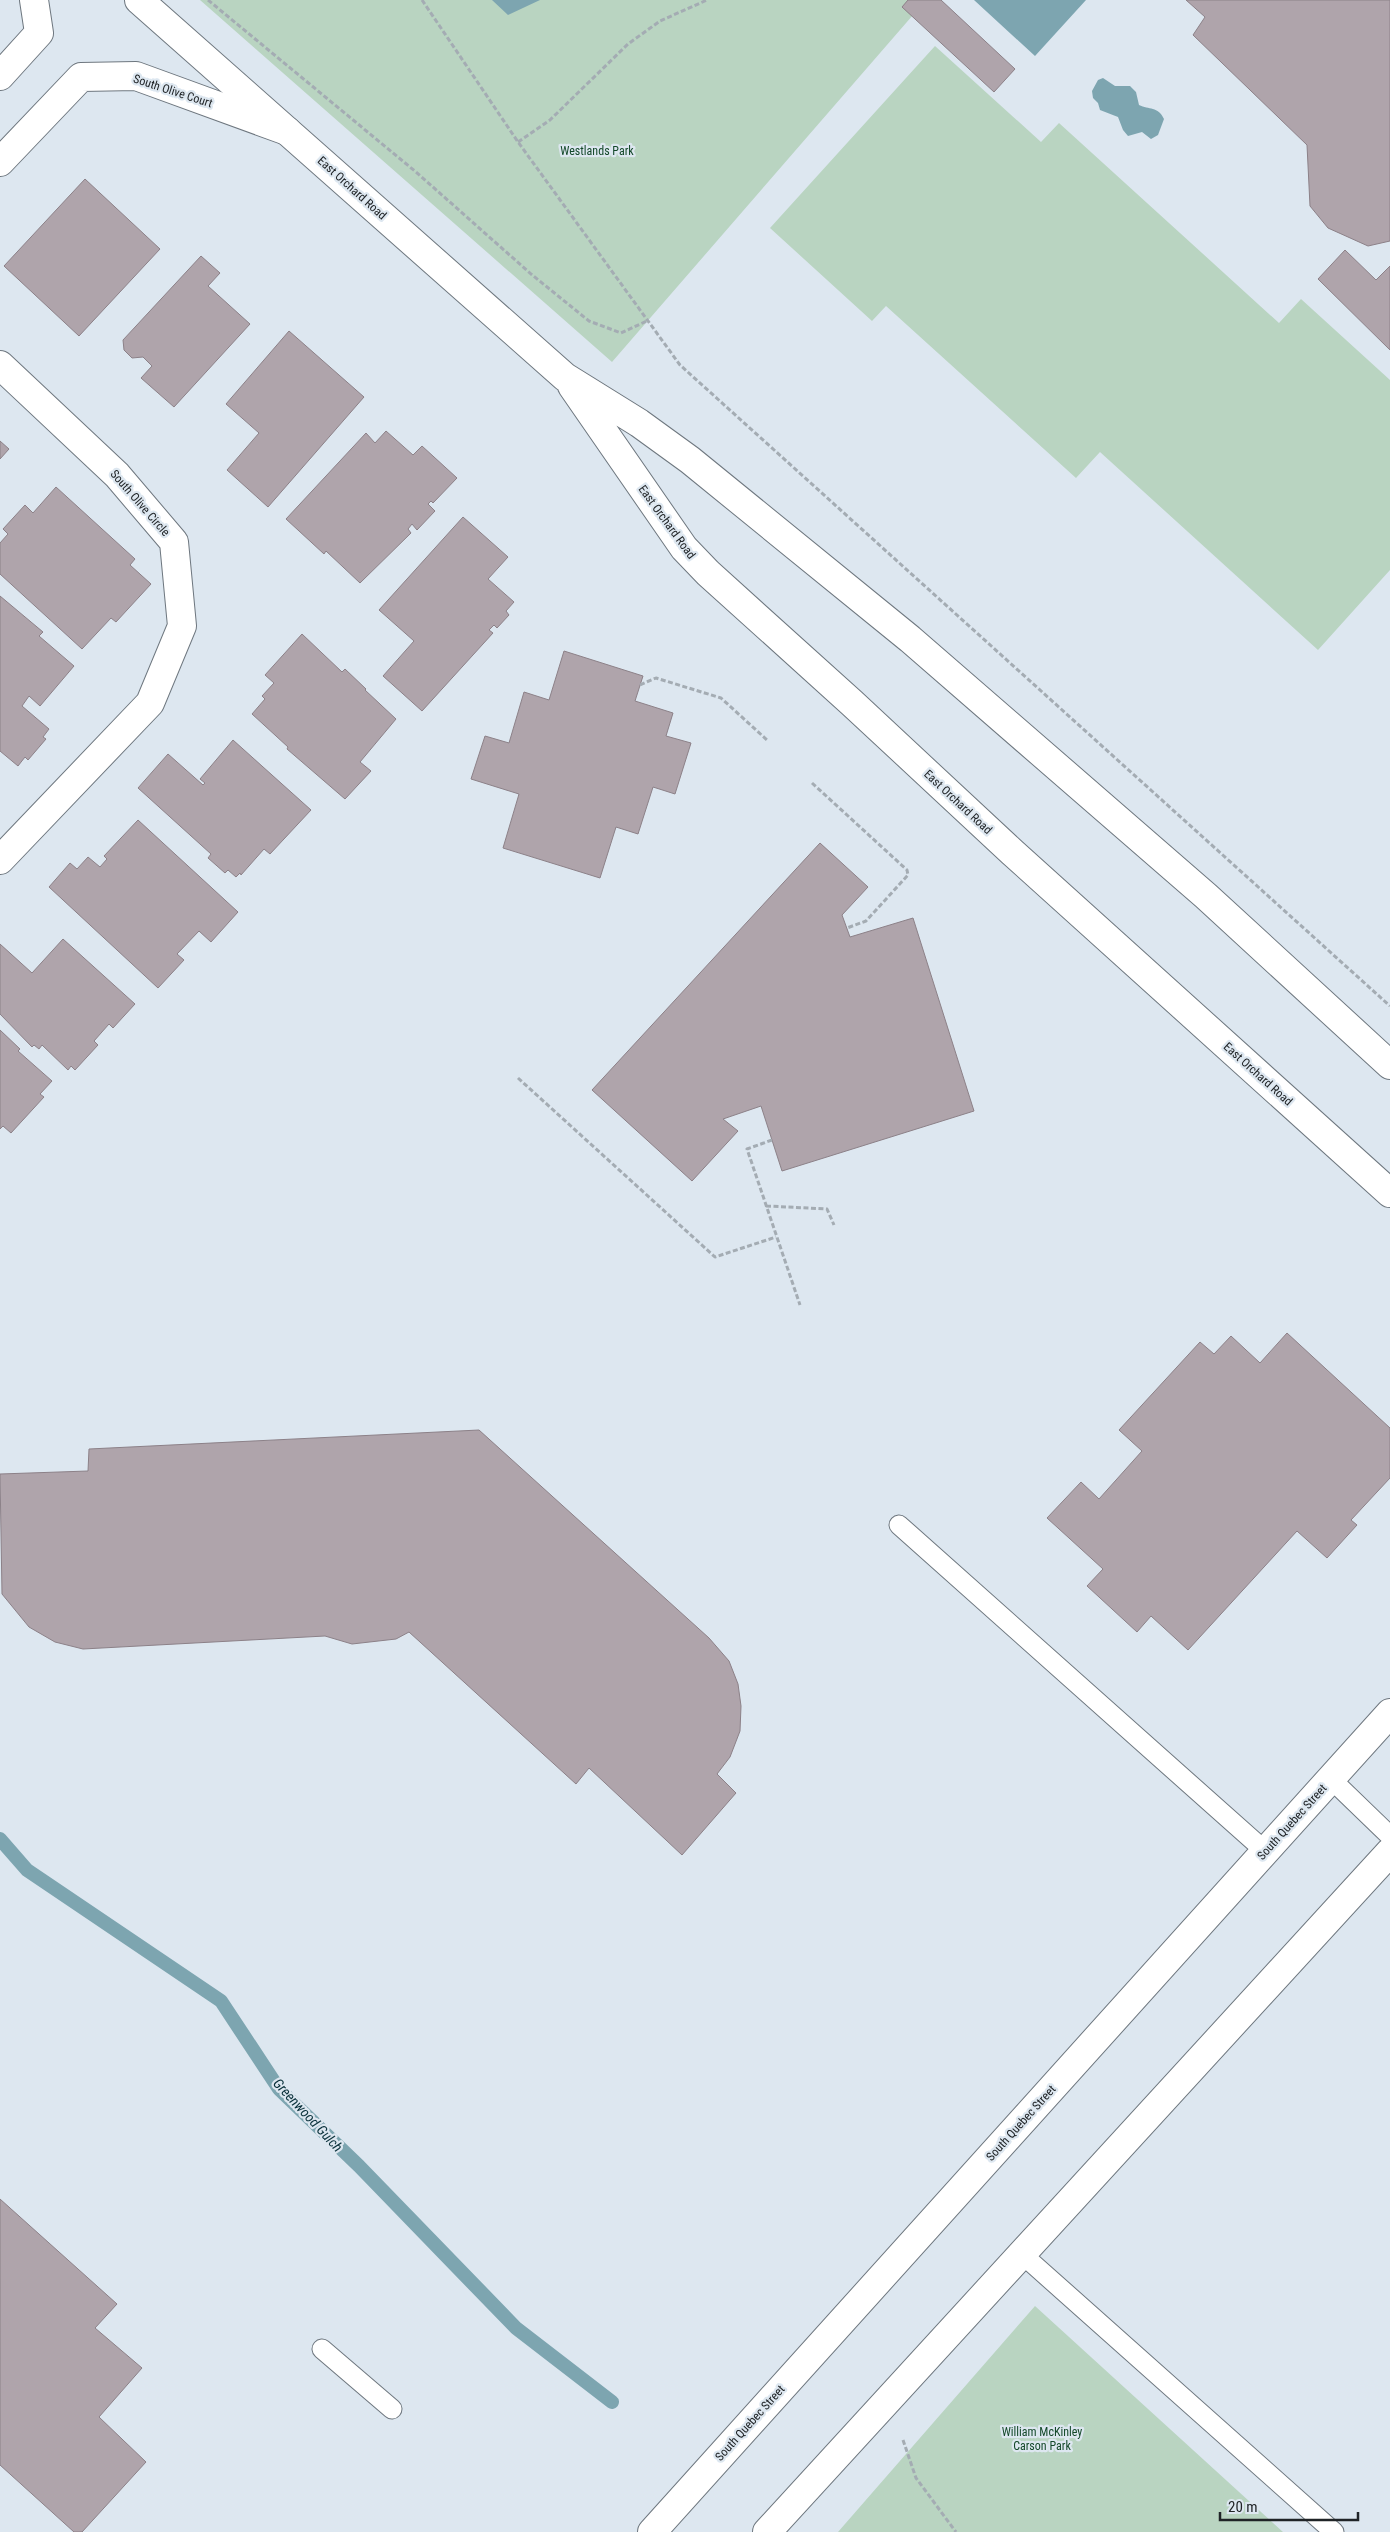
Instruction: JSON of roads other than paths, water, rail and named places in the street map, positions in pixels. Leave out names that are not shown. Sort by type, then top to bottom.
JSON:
[{"type":"main road","points":[[0,76],[39,33],[34,0]]},
{"type":"main road","name":"East Orchard Road","points":[[139,0],[565,377],[639,423],[690,460],[910,639],[1206,896],[1390,1065]]},
{"type":"main road","name":"South Olive Court","points":[[0,162],[81,77],[136,76],[288,132]]},
{"type":"main road","name":"South Olive Circle","points":[[0,365],[117,475],[174,542],[182,626],[150,703],[0,860]]},
{"type":"main road","name":"East Orchard Road","points":[[565,377],[684,548],[708,573],[860,710],[1012,852],[1390,1193]]},
{"type":"main road","name":"South Quebec Street","points":[[652,2532],[1390,1713]]},
{"type":"main road","points":[[767,2532],[1023,2255],[1390,1852]]},
{"type":"lane","points":[[899,1525],[1266,1852]]},
{"type":"lane","points":[[1331,1778],[1390,1836]]},
{"type":"lane","points":[[1023,2255],[1334,2532]]},
{"type":"lane","points":[[322,2349],[392,2409]]},
{"type":"water","points":[[492,0],[540,0],[508,15]]},
{"type":"water","points":[[974,0],[1086,0],[1035,56]]},
{"type":"water","points":[[1103,78],[1115,86],[1130,86],[1136,92],[1139,105],[1153,109],[1162,115],[1164,119],[1158,135],[1151,139],[1142,132],[1128,136],[1123,130],[1118,117],[1100,110],[1098,103],[1093,98],[1092,91],[1098,80]]},
{"type":"waterway","name":"Greenwood Gulch","points":[[0,1839],[27,1870],[221,2001],[279,2089],[359,2166],[516,2328],[612,2402]]},
{"type":"park label","name":"Westlands Park","points":[[597,151]]},
{"type":"park label","name":"William McKinley Carson Park","points":[[1042,2439]]}]
